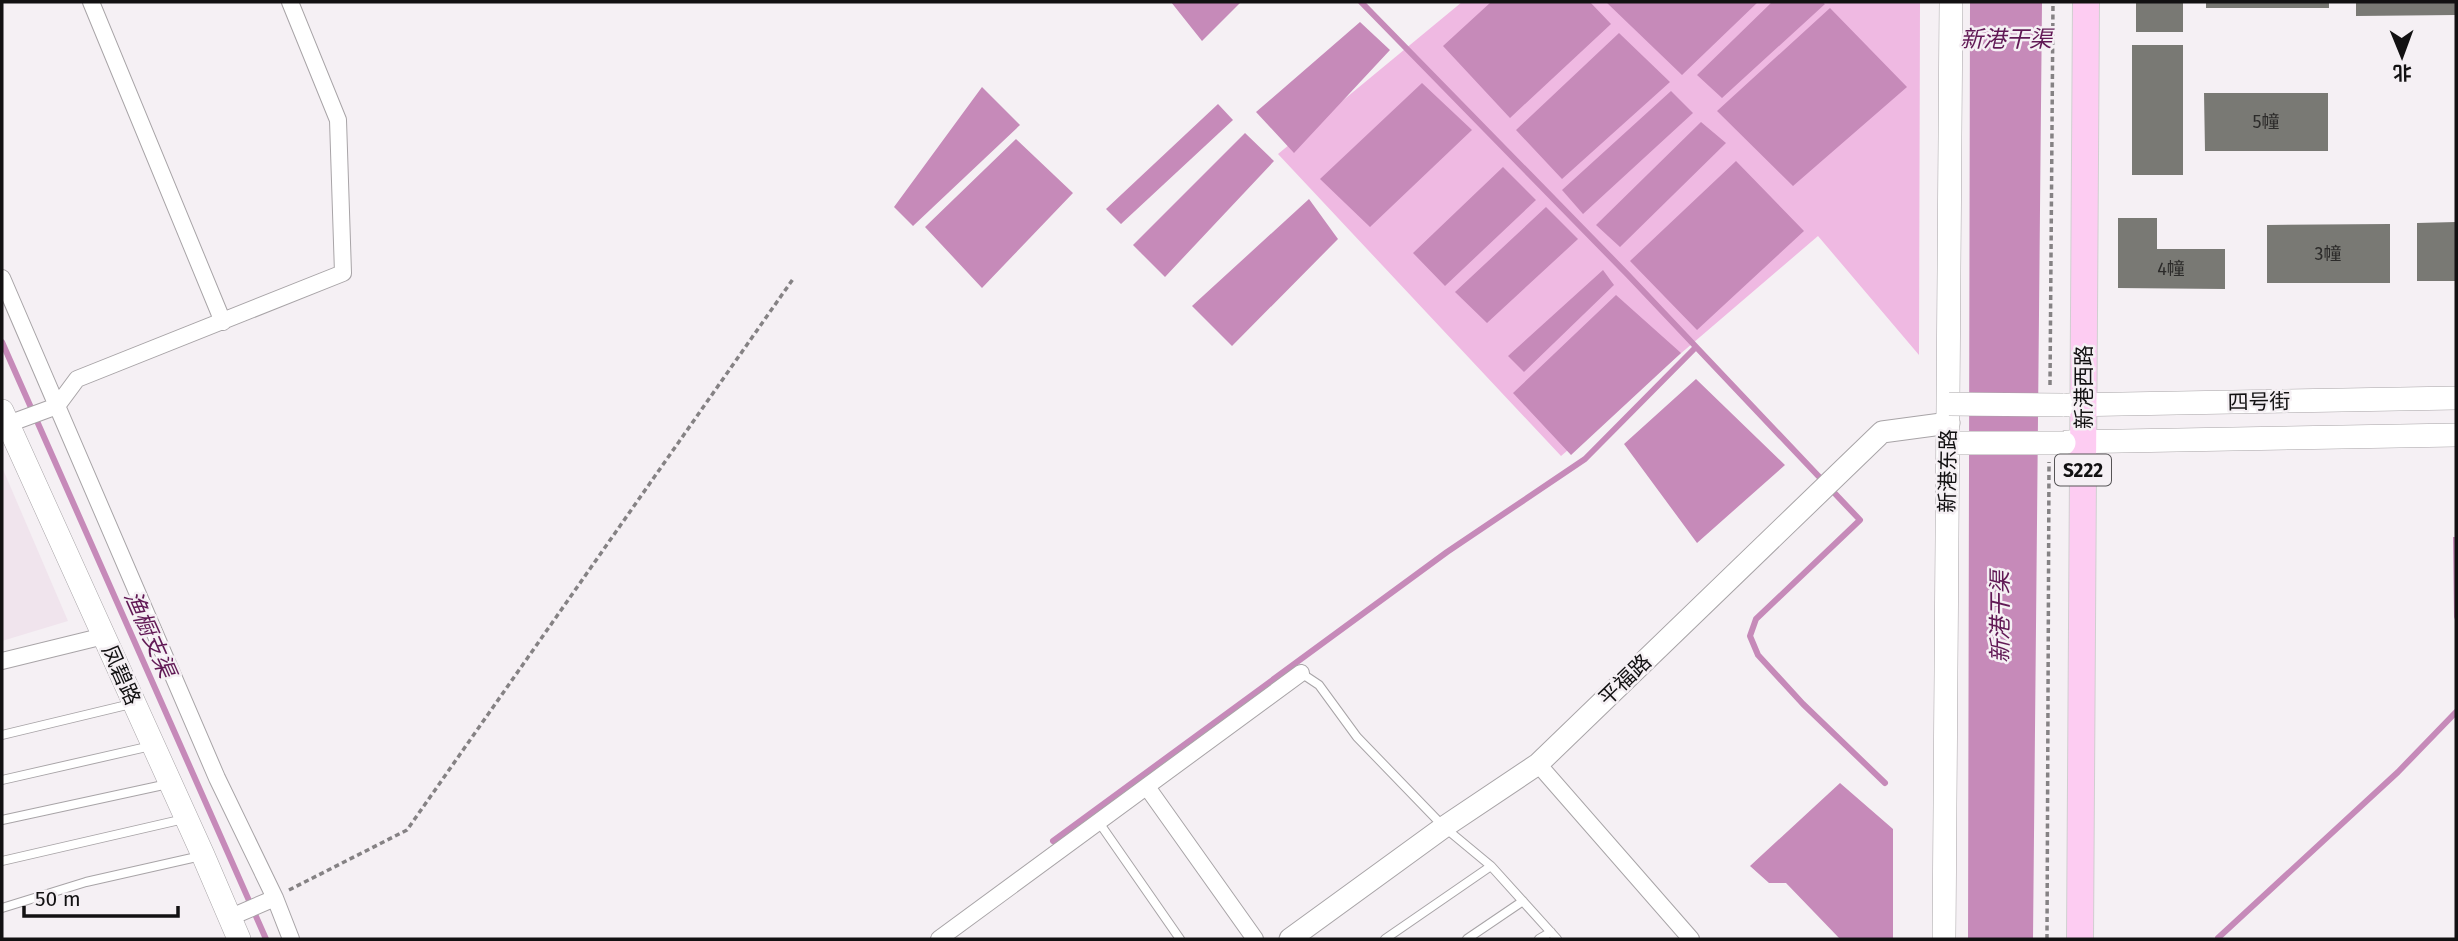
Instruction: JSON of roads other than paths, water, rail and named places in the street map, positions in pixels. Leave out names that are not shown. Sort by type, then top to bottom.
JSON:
[{"type":"main road","name":"新港东路","points":[[1944,939],[1951,2]]},
{"type":"main road","name":"新港西路","points":[[2080,939],[2086,2]]},
{"type":"main road","name":"四号街","points":[[1949,423],[2056,398],[2456,398]]},
{"type":"main road","name":"凤碧路","points":[[5,418],[204,855],[239,939]]},
{"type":"main road","name":"四号街","points":[[1949,423],[2057,451],[2456,435]]},
{"type":"street","points":[[91,2],[223,322]]},
{"type":"street","points":[[5,418],[57,406],[77,379],[343,273],[338,120],[290,2]]},
{"type":"street","points":[[2,278],[217,778],[275,898],[291,939]]},
{"type":"street","name":"平福路","points":[[1290,939],[1444,827],[1538,764],[1882,432],[1949,423]]},
{"type":"street","points":[[2,661],[104,636]]},
{"type":"street","points":[[939,939],[1301,673]]},
{"type":"street","points":[[1538,764],[1691,939]]},
{"type":"street","points":[[1147,787],[1255,939]]},
{"type":"street","points":[[231,917],[275,898]]},
{"type":"lane","points":[[1301,673],[1319,685],[1357,737],[1444,827],[1491,866],[1558,939]]},
{"type":"lane","points":[[2,735],[134,703]]},
{"type":"lane","points":[[2,780],[154,745]]},
{"type":"lane","points":[[2,820],[171,784]]},
{"type":"lane","points":[[2,861],[187,818]]},
{"type":"lane","points":[[1098,821],[1180,939]]},
{"type":"lane","points":[[2,908],[86,882],[204,855]]},
{"type":"lane","points":[[1385,939],[1491,866]]},
{"type":"lane","points":[[1467,939],[1523,901]]},
{"type":"lane","points":[[1539,939],[1550,932]]},
{"type":"water","points":[[1171,2],[1241,2],[1202,41]]},
{"type":"water","points":[[1491,2],[1590,2],[1611,24],[1510,118],[1443,46]]},
{"type":"water","points":[[1606,2],[1758,2],[1682,75]]},
{"type":"water","points":[[1772,2],[1825,4],[1722,98],[1697,75]]},
{"type":"water","name":"新港干渠","points":[[1970,2],[2042,2],[2033,939],[1968,939]]},
{"type":"water","points":[[1830,8],[1907,87],[1793,186],[1717,111]]},
{"type":"water","points":[[1360,22],[1390,50],[1294,153],[1256,112]]},
{"type":"water","points":[[1619,33],[1670,82],[1562,179],[1516,130]]},
{"type":"water","points":[[1422,83],[1472,130],[1370,227],[1320,179]]},
{"type":"water","points":[[982,87],[1020,125],[913,226],[894,207]]},
{"type":"water","points":[[1671,91],[1693,113],[1583,214],[1562,190]]},
{"type":"water","points":[[1218,104],[1233,120],[1121,224],[1106,209]]},
{"type":"water","points":[[1701,122],[1726,143],[1620,247],[1596,225]]},
{"type":"water","points":[[1245,133],[1274,161],[1165,277],[1133,245]]},
{"type":"water","points":[[1016,139],[1073,193],[982,288],[925,227]]},
{"type":"water","points":[[1736,161],[1804,231],[1697,330],[1630,261]]},
{"type":"water","points":[[1503,167],[1536,200],[1445,286],[1413,253]]},
{"type":"water","points":[[1309,199],[1338,239],[1232,346],[1192,306]]},
{"type":"water","points":[[1546,207],[1578,239],[1487,323],[1455,292]]},
{"type":"water","points":[[1603,270],[1614,285],[1524,372],[1508,356]]},
{"type":"water","points":[[1616,295],[1681,353],[1571,455],[1513,393]]},
{"type":"water","points":[[1696,379],[1785,465],[1697,543],[1624,444]]},
{"type":"water","points":[[2453,537],[2456,537],[2456,622],[2454,617]]},
{"type":"water","points":[[1840,783],[1893,829],[1893,939],[1840,939],[1786,883],[1769,883],[1750,866]]},
{"type":"waterway","points":[[1361,2],[1628,275],[1860,520],[1756,619],[1750,636],[1758,655],[1803,704],[1885,783]]},
{"type":"waterway","name":"渔橱支渠","points":[[2,342],[266,939]]},
{"type":"waterway","points":[[1053,841],[1447,552],[1585,459],[1696,347]]},
{"type":"waterway","points":[[2218,938],[2398,772],[2456,712]]}]
